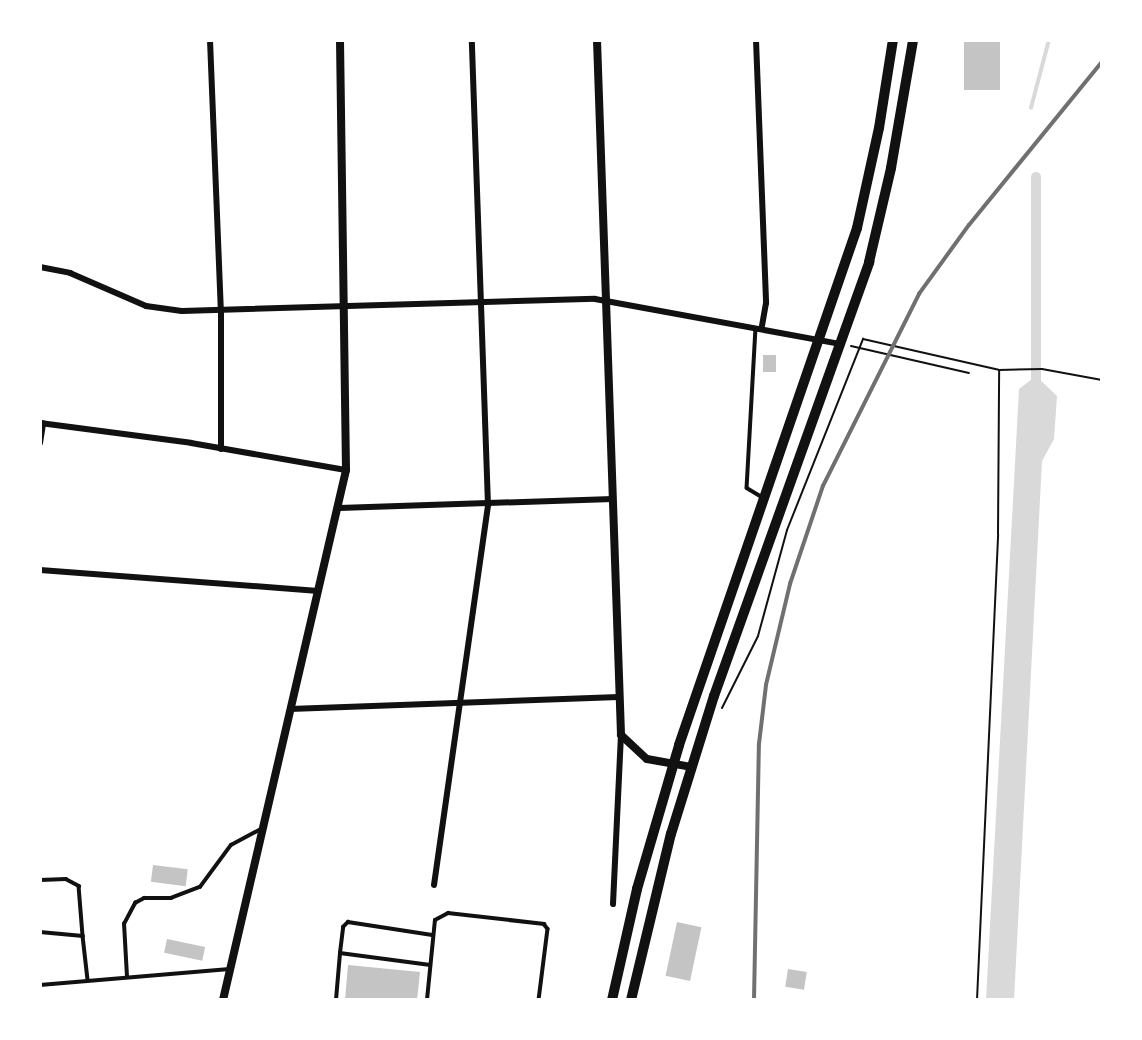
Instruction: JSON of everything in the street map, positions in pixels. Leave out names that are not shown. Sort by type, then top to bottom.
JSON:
[{"type":"main road","points":[[611,1000],[673,764],[822,340],[857,228],[879,128],[892,40]]},
{"type":"main road","points":[[631,1000],[692,767],[869,262],[891,168],[912,40]]},
{"type":"street","points":[[211,40],[222,311],[221,449]]},
{"type":"street","points":[[223,1000],[346,470],[347,307],[340,40]]},
{"type":"street","points":[[434,884],[488,505],[472,40]]},
{"type":"street","points":[[597,40],[621,735],[613,904]]},
{"type":"street","points":[[756,40],[766,303],[759,326]]},
{"type":"street","points":[[40,267],[70,274],[146,306],[222,311],[607,301],[759,326],[842,344]]},
{"type":"street","points":[[40,443],[42,423],[346,470]]},
{"type":"street","points":[[339,508],[613,499]]},
{"type":"street","points":[[40,570],[318,591]]},
{"type":"street","points":[[290,709],[619,697]]},
{"type":"street","points":[[621,735],[637,754],[692,767]]},
{"type":"lane","points":[[759,326],[747,488],[765,499]]},
{"type":"lane","points":[[127,977],[124,924],[135,903],[144,898],[171,898],[200,887],[231,845],[261,829]]},
{"type":"lane","points":[[40,880],[66,879],[79,886],[88,980]]},
{"type":"lane","points":[[427,1000],[435,920],[448,913],[544,924],[548,929],[539,1000]]},
{"type":"lane","points":[[336,1000],[343,927],[348,922],[432,935]]},
{"type":"lane","points":[[40,932],[83,936]]},
{"type":"lane","points":[[340,953],[430,965]]},
{"type":"lane","points":[[40,985],[229,969]]},
{"type":"path","points":[[722,709],[758,636],[788,530],[863,339],[999,370],[1032,368],[1102,380]]},
{"type":"path","points":[[842,344],[969,373]]},
{"type":"path","points":[[977,1000],[998,534],[999,370]]},
{"type":"shaded area","points":[[1036,376],[1057,396],[1054,439],[1042,461],[1014,1000],[986,1000],[1019,389]]},
{"type":"building","points":[[964,40],[1000,40],[1000,90],[964,90]]},
{"type":"building","points":[[763,355],[776,355],[776,372],[763,372]]},
{"type":"building","points":[[153,865],[188,869],[186,886],[151,882]]},
{"type":"building","points":[[677,922],[701,927],[690,981],[666,976]]},
{"type":"building","points":[[167,939],[205,947],[202,961],[164,953]]},
{"type":"building","points":[[348,965],[420,972],[417,1000],[345,1000]]},
{"type":"building","points":[[788,969],[807,972],[804,990],[785,987]]},
{"type":"waterway","points":[[1031,108],[1049,40]]},
{"type":"waterway","points":[[1036,177],[1036,390]]},
{"type":"railway","points":[[754,1000],[759,744],[766,685],[790,584],[823,486],[919,294],[969,225],[1102,62]]}]
